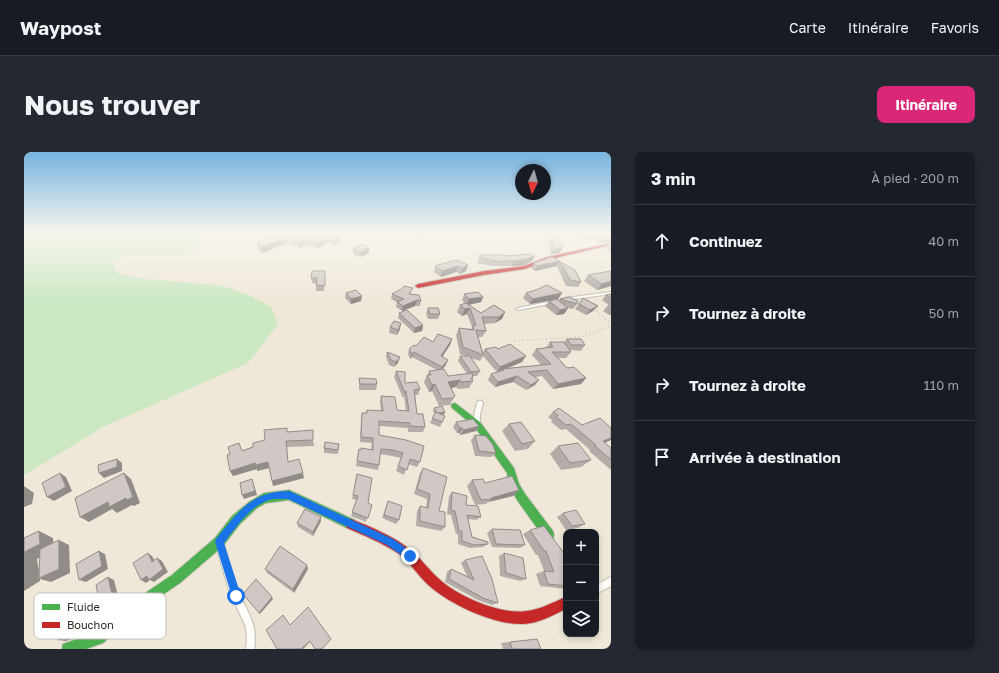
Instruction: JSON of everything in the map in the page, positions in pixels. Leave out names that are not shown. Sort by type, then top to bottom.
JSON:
[{"type":"street","points":[[418,286],[484,273],[525,267],[557,256]]},
{"type":"street","points":[[564,300],[611,293]]},
{"type":"street","points":[[518,309],[556,301]]},
{"type":"street","points":[[477,424],[477,414],[480,403]]},
{"type":"street","points":[[455,406],[477,424],[511,470],[514,484],[521,496],[553,540]]},
{"type":"street","points":[[155,593],[176,578],[219,542],[236,520],[253,505],[264,498],[289,495],[390,542],[410,556],[437,585],[474,606],[495,613],[522,618],[533,616],[563,604]]},
{"type":"street","points":[[219,542],[236,596],[249,620],[252,630],[250,649]]},
{"type":"street","points":[[599,588],[611,581]]},
{"type":"street","points":[[68,649],[95,639]]},
{"type":"street","points":[[91,649],[97,639]]},
{"type":"path","points":[[514,341],[581,337],[611,325],[603,315],[579,297]]},
{"type":"green space","points":[[24,256],[123,256],[112,262],[116,272],[135,278],[217,285],[251,296],[271,307],[278,324],[248,363],[105,426],[24,475]]},
{"type":"building","points":[[534,256],[514,261],[495,261],[480,257]]},
{"type":"building","points":[[552,257],[559,261],[537,266],[534,263]]},
{"type":"building","points":[[456,260],[468,265],[462,268],[458,266],[442,271],[435,266]]},
{"type":"building","points":[[560,262],[575,270],[581,282],[570,280]]},
{"type":"building","points":[[312,271],[325,271],[325,286],[316,285],[317,278],[311,278]]},
{"type":"building","points":[[611,271],[611,281],[602,284],[588,275]]},
{"type":"building","points":[[547,285],[562,293],[533,299],[526,293],[536,290]]},
{"type":"building","points":[[404,286],[413,288],[409,294],[419,295],[421,301],[417,300],[403,306],[397,302],[404,299],[392,294],[401,290]]},
{"type":"building","points":[[356,290],[362,296],[351,299],[346,293]]},
{"type":"building","points":[[478,292],[483,297],[469,299],[464,294]]},
{"type":"building","points":[[569,297],[578,301],[577,304],[560,299]]},
{"type":"building","points":[[583,298],[598,306],[590,310],[579,304]]},
{"type":"building","points":[[557,299],[568,308],[560,310],[549,301]]},
{"type":"building","points":[[466,303],[481,313],[494,305],[505,312],[499,317],[482,317],[486,331],[476,330],[483,355],[463,347],[459,328],[474,330],[473,325],[476,325],[470,308],[465,309],[460,305]]},
{"type":"building","points":[[428,308],[438,308],[440,314],[430,314]]},
{"type":"building","points":[[407,310],[423,325],[415,328],[399,313]]},
{"type":"building","points":[[394,321],[401,323],[398,330],[390,327]]},
{"type":"building","points":[[438,334],[452,339],[441,356],[448,360],[442,367],[414,352],[412,354],[409,349],[414,345],[416,346],[424,337],[433,342]]},
{"type":"building","points":[[567,339],[581,339],[585,345],[571,345]]},
{"type":"building","points":[[550,342],[564,342],[571,352],[552,352],[567,368],[574,367],[586,378],[558,384],[547,370],[528,372],[539,380],[531,385],[517,376],[498,382],[491,374],[504,370],[502,369],[551,364],[536,349],[553,347]]},
{"type":"building","points":[[510,344],[526,356],[500,367],[485,349],[496,347],[498,349]]},
{"type":"building","points":[[387,352],[400,357],[396,362],[391,360]]},
{"type":"building","points":[[460,356],[470,356],[480,371],[471,372]]},
{"type":"building","points":[[444,369],[448,376],[472,373],[473,378],[471,378],[473,381],[461,382],[460,380],[448,382],[455,396],[453,398],[442,399],[435,384],[432,385],[427,375],[431,375],[429,371]]},
{"type":"building","points":[[396,371],[405,372],[405,383],[417,382],[420,389],[414,390],[417,414],[423,414],[425,427],[410,426],[410,423],[379,421],[379,435],[406,440],[424,446],[420,462],[410,459],[407,470],[398,466],[403,453],[393,450],[381,449],[379,465],[357,461],[359,449],[373,450],[373,438],[361,437],[362,413],[367,413],[367,410],[383,411],[381,396],[395,397],[397,410],[409,411],[406,391],[405,393]]},
{"type":"building","points":[[359,378],[376,379],[377,384],[360,384]]},
{"type":"building","points":[[442,406],[445,412],[436,412],[434,408]]},
{"type":"building","points":[[559,408],[582,425],[600,418],[611,428],[611,438],[603,441],[611,448],[611,460],[571,424],[566,425],[556,417],[558,415],[553,412]]},
{"type":"building","points":[[436,412],[445,416],[442,422],[432,418]]},
{"type":"building","points":[[473,419],[479,426],[464,430],[460,428],[456,422]]},
{"type":"building","points":[[521,422],[535,441],[522,444],[509,424]]},
{"type":"building","points":[[287,428],[287,432],[313,430],[313,440],[286,441],[288,462],[299,459],[303,473],[272,481],[268,462],[256,465],[255,463],[230,471],[227,455],[230,454],[228,447],[239,443],[242,451],[253,447],[253,443],[265,440],[264,430]]},
{"type":"building","points":[[475,435],[486,436],[493,445],[496,453],[479,451]]},
{"type":"building","points":[[325,442],[339,444],[338,450],[324,448]]},
{"type":"building","points":[[578,443],[591,460],[570,463],[558,446]]},
{"type":"building","points":[[117,459],[117,467],[99,473],[98,465]]},
{"type":"building","points":[[423,468],[447,477],[439,511],[445,512],[445,527],[420,521],[420,506],[428,508],[430,494],[417,489]]},
{"type":"building","points":[[60,473],[66,487],[47,497],[42,483]]},
{"type":"building","points":[[124,473],[133,497],[127,500],[126,498],[109,507],[108,502],[80,517],[75,498]]},
{"type":"building","points":[[357,474],[372,478],[368,503],[372,505],[368,518],[352,512],[358,496],[353,495]]},
{"type":"building","points":[[512,476],[519,490],[491,498],[492,499],[481,500],[472,480],[483,479],[485,483]]},
{"type":"building","points":[[252,479],[255,491],[242,495],[240,483]]},
{"type":"building","points":[[452,492],[467,496],[466,505],[478,506],[481,517],[467,515],[472,537],[488,542],[488,544],[474,545],[462,541],[462,531],[459,531],[455,511],[451,510]]},
{"type":"building","points":[[388,501],[402,506],[399,520],[384,515]]},
{"type":"building","points":[[305,509],[321,517],[313,532],[297,523]]},
{"type":"building","points":[[576,510],[585,524],[572,526],[563,513]]},
{"type":"building","points":[[544,526],[563,552],[563,586],[548,584],[544,571],[554,572],[546,551],[544,551],[530,530]]},
{"type":"building","points":[[492,529],[520,530],[525,545],[496,544]]},
{"type":"building","points":[[39,531],[40,544],[24,552],[24,538]]},
{"type":"building","points":[[59,540],[59,569],[39,578],[40,549]]},
{"type":"building","points":[[280,546],[307,565],[293,589],[265,569]]},
{"type":"building","points":[[99,551],[102,566],[79,580],[76,564]]},
{"type":"building","points":[[148,553],[152,562],[157,558],[163,569],[149,580],[147,576],[141,580],[133,563]]},
{"type":"building","points":[[504,553],[523,558],[526,579],[506,573]]},
{"type":"building","points":[[482,556],[492,579],[498,603],[483,598],[449,579],[451,569],[474,580],[465,560]]},
{"type":"building","points":[[108,577],[112,593],[98,593],[96,585]]},
{"type":"building","points":[[256,579],[272,597],[259,613],[243,594]]},
{"type":"building","points":[[308,607],[331,639],[322,649],[315,649],[310,641],[301,649],[277,649],[266,630],[283,615],[290,625]]},
{"type":"building","points":[[537,639],[541,649],[512,649],[510,642]]},
{"type":"traffic: fast","points":[[455,406],[477,424],[511,471],[514,485],[521,497],[549,535]]},
{"type":"traffic: fast","points":[[155,593],[176,579],[219,542],[236,520],[253,505],[264,498],[289,495],[351,524]]},
{"type":"traffic: fast","points":[[68,649],[95,639]]},
{"type":"traffic: jam","points":[[418,286],[484,273],[525,267],[557,256]]},
{"type":"traffic: jam","points":[[351,524],[396,546],[414,560],[433,582],[455,597],[478,608],[502,615],[523,618],[539,614],[563,604]]},
{"type":"route","points":[[236,596],[219,542],[236,520],[253,505],[264,498],[289,495],[342,521],[390,542],[410,556]]}]
